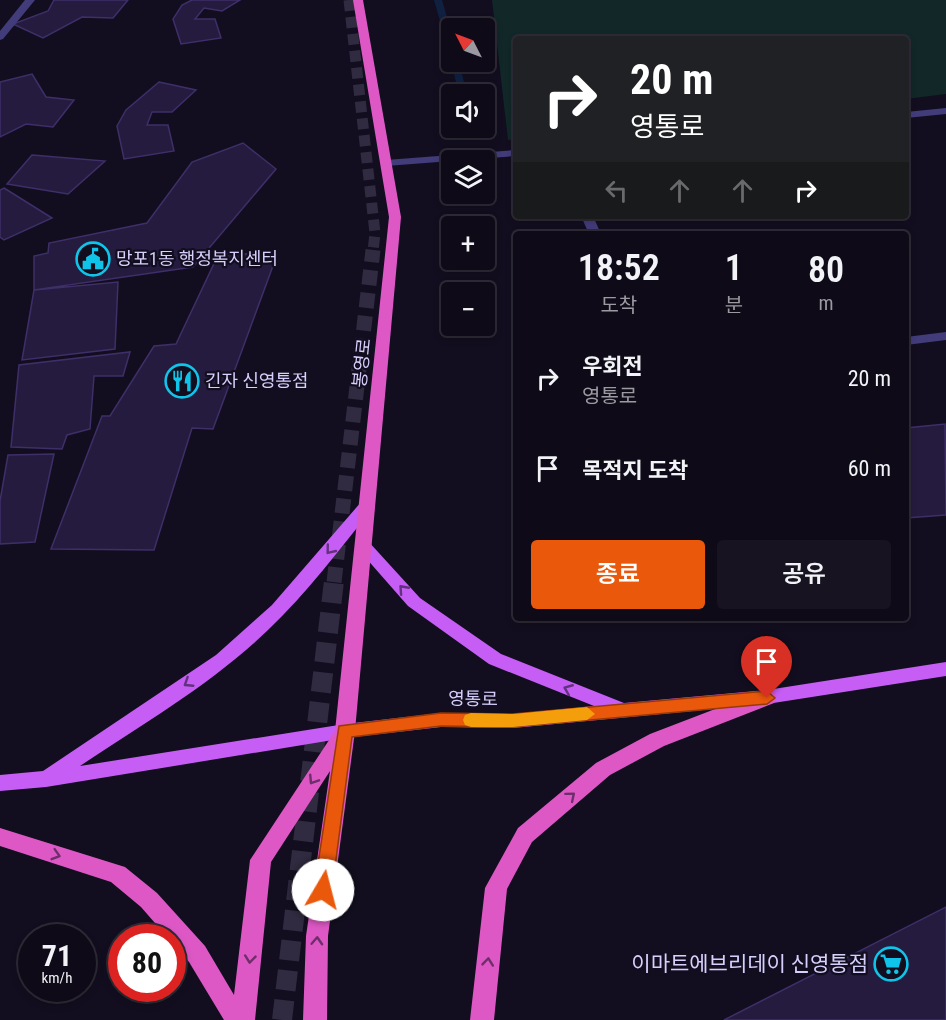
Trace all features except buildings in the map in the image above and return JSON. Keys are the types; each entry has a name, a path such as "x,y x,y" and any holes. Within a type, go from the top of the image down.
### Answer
{"highway":[{"name":"봉영로","path":"315,1020 317,936 345,731 395,217 358,0"},
{"path":"482,1020 496,888 525,835 603,769 657,740 767,698"},
{"path":"243,1020 261,860 345,731"},
{"path":"0,837 118,874 149,900 197,954 237,1020"}],"main road":[{"path":"46,778 213,667 247,640 311,573 367,505"},
{"path":"363,545 414,602 495,659 623,710"},
{"name":"영통로","path":"0,783 46,778 345,731 441,720 513,721 767,698 946,669"}],"street":[{"path":"0,37 30,0"},
{"path":"909,115 946,111"},
{"path":"386,163 513,153"},
{"path":"909,341 946,336"}],"green space":[{"path":"492,0 946,0 946,94 909,99 909,36 513,36 513,139 508,140"}],"waterway":[{"path":"438,0 443,18"},
{"path":"458,72 460,84"}],"tunnel":[{"path":"349,0 375,233 373,251"},
{"path":"334,582 373,250"},
{"path":"282,1020 334,581"}],"slow traffic":[{"path":"471,720 513,721 587,714"}],"place":[{"name":"망포1동 행정복지센터","path":"93,259"},
{"name":"긴자 신영통점","path":"182,381"},
{"name":"이마트에브리데이 신영통점","path":"891,964"}],"route":[{"path":"323,890 345,731 441,720 513,721 767,698"}]}
